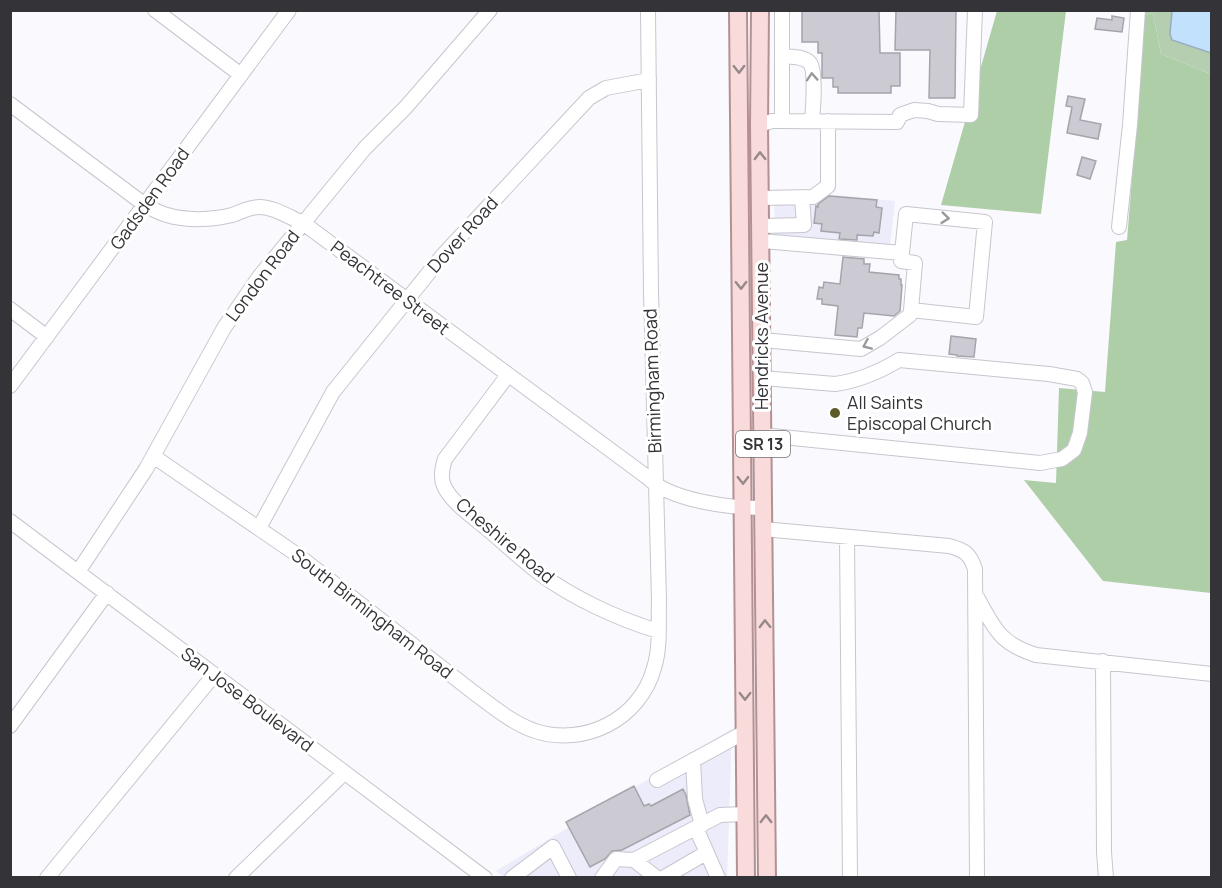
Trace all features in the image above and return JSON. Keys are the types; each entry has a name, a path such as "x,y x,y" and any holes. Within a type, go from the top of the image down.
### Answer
{"main road":[{"name":"Hendricks Avenue","path":"738,10 746,878"},
{"name":"Hendricks Avenue","path":"760,10 766,878"},
{"path":"740,125 759,125"},
{"path":"741,244 761,233"},
{"path":"741,378 762,378"},
{"path":"745,737 766,743"}],"street":[{"path":"155,10 241,75"},
{"name":"Gadsden Road","path":"10,386 289,10"},
{"name":"London Road","path":"78,572 146,469 224,328 265,270 365,148 406,107 490,10"},
{"name":"Birmingham Road","path":"602,728 631,708 647,687 657,654 659,600 651,292 648,10"},
{"path":"782,10 782,121"},
{"path":"759,125 772,121 897,122 900,115 914,110 938,114 971,115 975,10"},
{"path":"1119,227 1130,125 1138,10"},
{"path":"782,56 800,57 809,62 813,70 812,121"},
{"name":"Dover Road","path":"259,528 333,392 443,255 589,98 606,87 649,80"},
{"name":"Peachtree Street","path":"10,104 145,205 169,216 210,218 259,207 272,208 303,223 656,485 686,498 744,508 763,508"},
{"path":"760,198 813,197 828,186 828,122"},
{"path":"761,233 804,225 802,197"},
{"path":"762,340 861,349 910,315 910,310 915,263 901,261 906,214 985,222 976,317 910,310"},
{"path":"761,233 902,253"},
{"path":"10,309 47,337"},
{"path":"762,378 846,383 880,371 899,360 1049,374 1077,379 1082,382 1085,392 1080,433 1074,450 1062,459 1040,463 762,435"},
{"name":"Cheshire Road","path":"508,375 445,459 442,479 449,495 539,573 598,607 627,621 658,631"},
{"name":"South Birmingham Road","path":"153,456 299,556 512,720 535,731 563,735 576,735 602,728"},
{"name":"San Jose Boulevard","path":"12,524 482,877"},
{"path":"764,529 950,546 960,549 972,560 975,569 976,595 978,878"},
{"path":"848,537 850,878"},
{"path":"10,726 106,593"},
{"path":"976,595 995,630 1011,645 1023,651 1036,655 1212,674"},
{"path":"976,647 1000,635"},
{"path":"1102,661 1106,878"},
{"path":"47,878 214,675"},
{"path":"657,780 693,760 745,737"},
{"path":"693,760 694,799 699,827 706,853 718,878"},
{"path":"236,878 344,773"},
{"path":"602,878 616,859 634,860 720,815 745,814"},
{"path":"512,878 553,847 570,878"},
{"path":"663,878 706,853"},
{"path":"634,860 657,878"}],"shaded area":[{"path":"774,189 895,201 890,247 775,236"},
{"path":"732,729 727,877 505,878 496,871"}],"green space":[{"path":"997,11 1066,11 1041,214 941,205"},
{"path":"1145,11 1172,11 1170,34 1172,40 1211,53 1211,74 1161,54 1153,13 1145,15"},
{"path":"1153,13 1161,54 1211,74 1211,593 1103,581 1024,480 1056,483 1059,388 1105,392 1116,242 1127,240 1145,15"}],"water":[{"path":"1172,11 1211,11 1211,53 1172,40 1170,34"}],"building":[{"path":"802,10 879,10 880,53 900,53 900,86 891,86 891,93 838,93 838,87 833,87 833,78 822,78 822,53 818,53 818,42 802,42"},
{"path":"896,10 956,10 955,98 929,98 930,50 895,50"},
{"path":"1112,16 1124,18 1122,32 1095,29 1097,18 1112,20"},
{"path":"1068,96 1085,99 1080,120 1101,124 1098,139 1067,133 1072,107 1066,106"},
{"path":"1082,157 1096,161 1090,179 1077,175"},
{"path":"829,196 877,200 876,207 882,208 879,233 874,232 873,236 857,235 857,240 839,239 840,233 821,231 822,224 814,223 816,206 818,207 818,204"},
{"path":"843,257 864,259 864,264 870,264 869,272 899,275 901,279 900,311 894,316 864,313 862,328 858,328 857,337 835,335 838,306 822,304 822,299 817,299 819,287 823,288 824,282 840,284"},
{"path":"951,336 976,339 974,357 949,354"},
{"path":"634,786 644,806 649,804 651,806 683,789 690,815 622,850 612,851 605,859 590,867 566,822"}],"place":[{"name":"All Saints Episcopal Church","path":"835,413"}]}
